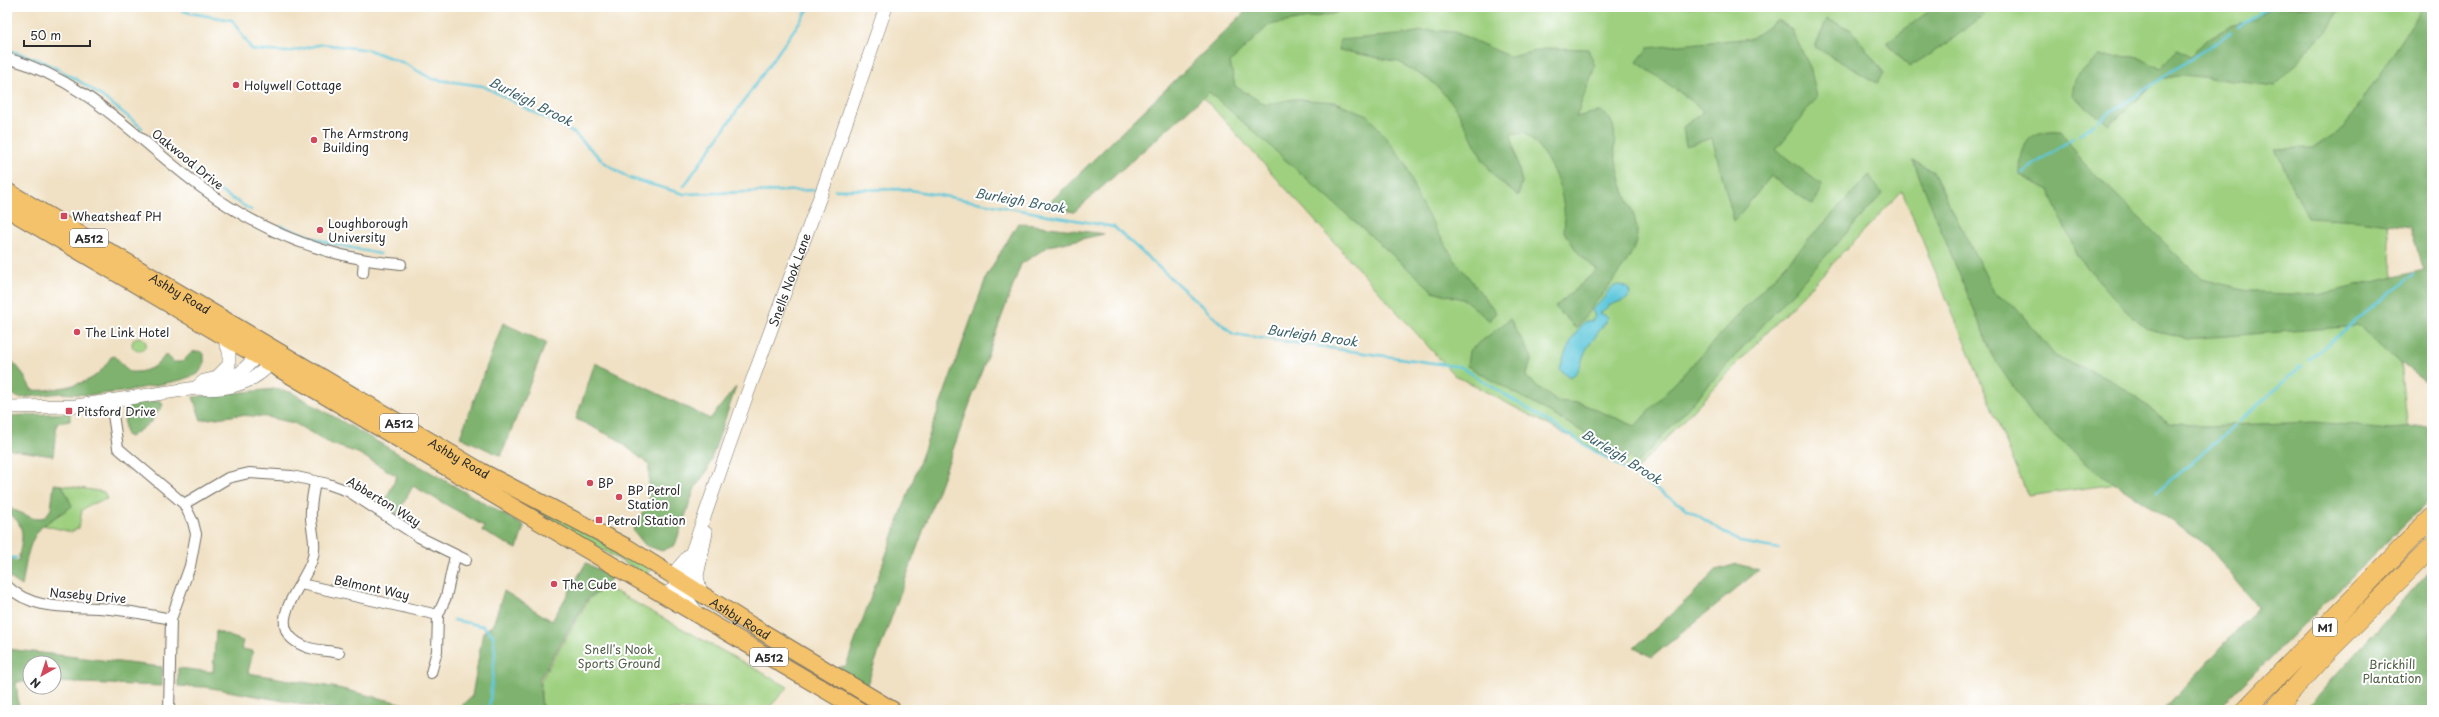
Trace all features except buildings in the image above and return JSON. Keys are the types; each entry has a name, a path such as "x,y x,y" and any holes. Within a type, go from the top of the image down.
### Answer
{"highway":[{"name":"M1","path":"2245,710 2432,517"},
{"name":"M1","path":"2274,710 2322,657 2432,547"}],"main road":[{"name":"Ashby Road","path":"7,191 481,471 579,520 677,581 893,710"},
{"name":"Ashby Road","path":"7,210 859,710"}],"street":[{"name":"Snells Nook Lane","path":"663,595 677,581 692,552 745,400 824,186 886,7"},
{"name":"Oakwood Drive","path":"7,58 46,72 91,97 201,188 262,226 320,249 364,260 401,264"},
{"path":"363,273 364,260"},
{"path":"216,378 229,365 229,352 224,338"},
{"path":"7,408 76,406 196,388 208,389 241,384 254,379 270,345"},
{"path":"196,388 204,381 240,373 262,361"},
{"path":"111,401 118,448 184,504 193,522 196,544 171,619 169,710"},
{"name":"Abberton Way","path":"184,504 228,478 249,473 292,476 348,491 419,537 455,556 466,560"},
{"path":"315,482 311,512 314,549 312,560 301,584 290,600 285,612 288,632 304,646 333,649"},
{"path":"701,594 697,576 706,532 706,515"},
{"path":"430,666 437,651 438,615 446,597 455,556"},
{"path":"677,581 700,617"},
{"name":"Belmont Way","path":"301,584 438,615"},
{"name":"Naseby Drive","path":"7,586 24,598 44,605 108,608 171,619"}],"green space":[{"path":"1250,7 1336,7 1337,13 1269,25 1230,62 1235,86 1266,105 1293,99 1335,102 1368,115 1405,162 1419,201 1454,259 1496,312 1490,321 1465,300 1433,291 1209,92 1074,212 1045,207"},
{"path":"1256,7 2432,7 2381,151 2409,444 2028,496 1902,191 1635,471 1454,375 1196,89"},
{"path":"1935,7 1994,7 1946,44 1909,67 1887,42"},
{"path":"2270,7 2340,7 2329,28 2275,86 2184,75 2159,79 2109,125 2072,95 2075,79 2099,56 2138,57 2160,69 2177,50 2190,57 2207,39 2231,26 2255,19"},
{"path":"2421,7 2432,7 2432,386 2386,352 2359,326 2186,339 2148,329 2127,312 2077,256 2049,190 2020,175 2022,155 2024,147 2028,141 2041,133 2061,131 2081,160 2201,279 2260,293 2318,295 2424,270 2410,227 2359,220 2307,217 2275,149 2313,148 2344,128 2420,13"},
{"path":"1827,19 1852,30 1884,73 1877,83 1815,47"},
{"path":"1778,20 1791,29 1810,67 1817,97 1776,150 1822,185 1813,205 1771,176 1734,221 1712,138 1686,146 1683,127 1703,112 1696,104 1637,62 1648,48 1752,38"},
{"path":"1429,30 1455,32 1511,57 1548,48 1588,49 1595,66 1576,117 1601,111 1612,122 1618,167 1625,193 1636,222 1637,234 1635,245 1629,257 1577,329 1555,307 1597,270 1579,254 1564,232 1565,218 1561,191 1550,165 1535,142 1525,132 1511,134 1522,183 1518,196 1497,179 1483,160 1457,109 1434,83 1399,62 1339,50 1340,40 1399,35"},
{"path":"1913,161 1932,170 1995,294 2015,306 2055,356 2111,379 2169,423 2202,426 2315,422 2390,429 2432,426 2432,497 2217,710 2164,710 2258,607 2207,545 2099,473 2036,420 1994,359"},
{"path":"1869,175 1882,194 1638,463 1467,366 1469,351 1510,319 1532,358 1526,377 1556,401 1580,403 1635,426"},
{"path":"1018,223 1104,234 1049,246 1021,264 866,687 839,673 838,667 846,666 987,275"},
{"path":"503,323 546,343 501,456 460,437"},
{"path":"139,337 144,339 146,344 144,349 139,351 134,349 132,344 134,339"},
{"path":"199,351 204,354 204,365 198,374 181,380 122,392 88,395 60,393 19,398 10,390 7,380 7,355 21,371 32,390 46,390 87,381 98,374 111,357 115,356 129,372 141,372 150,369 166,354 174,362 182,362 192,352"},
{"path":"595,363 710,419 736,387 707,471 695,488 675,545 662,551 645,545 633,530 649,500 649,465 617,439 576,419"},
{"path":"279,365 650,567 649,574 644,574"},
{"path":"275,389 291,392 524,526 517,549 482,531 484,526 413,486 397,515 383,505 397,476 358,453 331,444 294,423 267,417 239,415 201,420 193,397"},
{"path":"160,400 163,405 150,423 130,437 126,435 125,418 131,404"},
{"path":"70,413 70,421 57,423 53,456 7,449 7,416"},
{"path":"54,484 62,485 72,506 50,520 38,531 28,553 22,586 7,576 7,559 18,561 22,534 18,522 7,512 7,507 35,519 45,517 51,509"},
{"path":"62,485 104,492 107,499 91,504 82,510 79,528 71,532 43,525 72,506"},
{"path":"586,563 612,577 604,588 588,598 539,680 542,710 456,710 472,696 483,632 493,625 504,591 552,621"},
{"path":"1737,564 1759,570 1652,657 1634,648 1691,596 1716,570"},
{"name":"Brickhill Plantation","path":"2432,568 2432,710 2305,710"},
{"name":"Snell's Nook Sports Ground","path":"604,588 616,592 788,687 767,710 543,710 541,680 589,599"},
{"path":"216,631 243,641 241,649 253,651 248,673 338,688 429,710 334,710 206,687 178,686 178,668 213,672"},
{"path":"7,649 59,655 22,655 22,682 16,682 19,708 7,710"},
{"path":"62,655 162,667 162,686 62,682"}],"water":[{"path":"1620,285 1628,288 1630,294 1627,299 1610,305 1600,313 1608,317 1587,348 1577,372 1570,377 1563,373 1560,369 1562,362 1567,349 1577,332 1585,321 1592,321 1595,316 1592,310 1610,289"}],"waterway":[{"name":"Burleigh Brook","path":"173,7 190,13 232,20 252,50 288,52 323,44 369,50 404,63 432,79 483,86 574,133 605,163 629,178 684,194 815,190"},
{"path":"684,186 810,7"},
{"path":"2238,27 2268,7"},
{"path":"2098,121 2231,32"},
{"path":"7,50 26,55 62,71 111,103 142,128"},
{"path":"2079,134 2094,124"},
{"path":"2022,173 2073,138"},
{"path":"162,145 218,190 251,210"},
{"name":"Burleigh Brook","path":"835,190 905,189 1114,227 1233,334 1461,367 1740,542 1779,549"},
{"path":"281,226 329,243 380,254"},
{"path":"2410,277 2414,274"},
{"path":"2308,360 2407,279"},
{"path":"2239,422 2301,366"},
{"path":"2157,491 2235,426"},
{"path":"7,557 16,558"},
{"path":"454,620 483,626 493,635 495,654 489,710"}],"place":[{"name":"Holywell Cottage","path":"236,85"},
{"name":"The Armstrong Building","path":"314,140"},
{"name":"Wheatsheaf PH","path":"64,216"},
{"name":"Loughborough University","path":"320,230"},
{"name":"The Link Hotel","path":"77,332"},
{"name":"Pitsford Drive","path":"69,411"},
{"name":"BP","path":"590,483"},
{"name":"BP Petrol Station","path":"619,497"},
{"name":"Petrol Station","path":"599,520"},
{"name":"The Cube","path":"554,584"}]}
